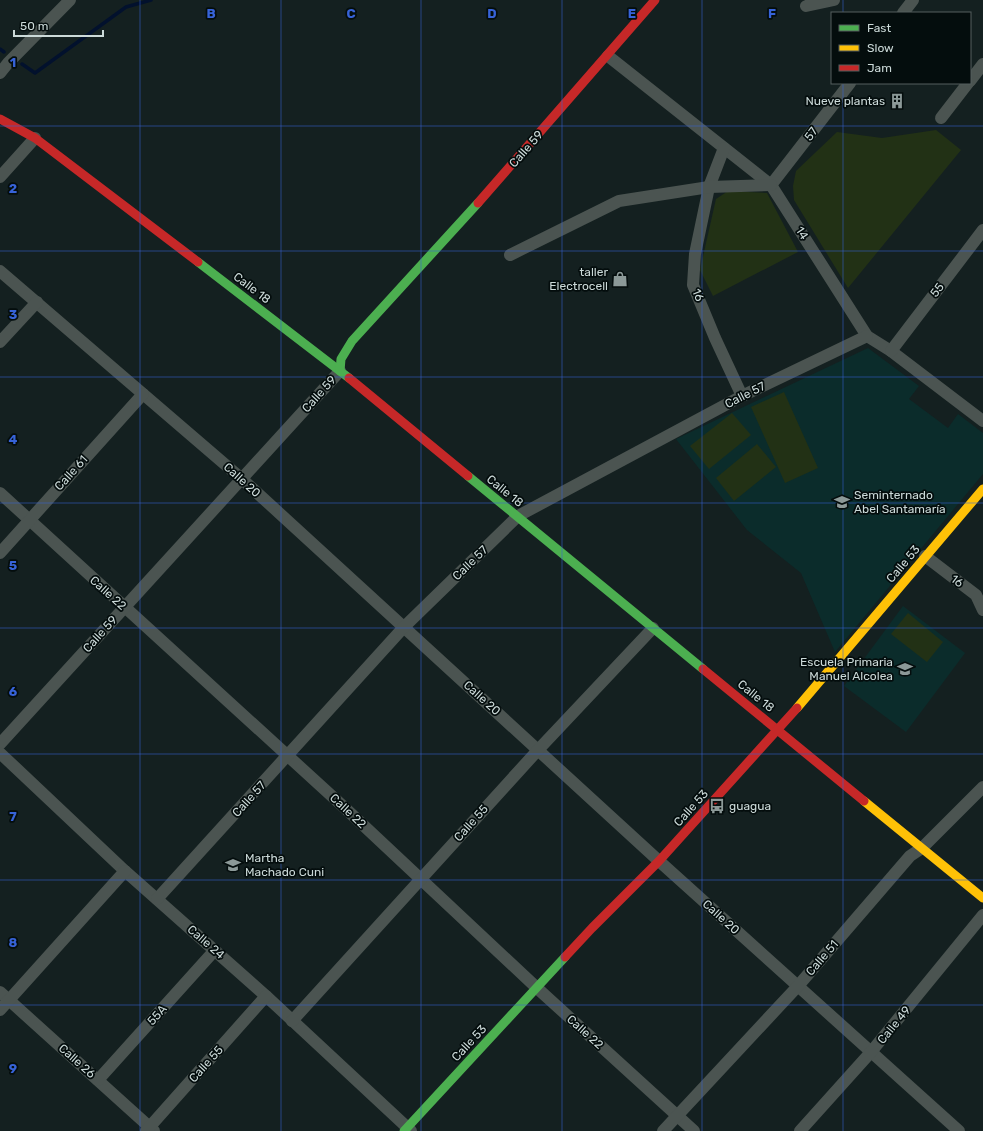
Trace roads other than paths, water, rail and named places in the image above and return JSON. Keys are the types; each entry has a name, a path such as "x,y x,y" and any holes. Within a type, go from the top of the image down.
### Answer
{"street":[{"path":"0,73 70,0"},
{"name":"Calle 59","path":"0,744 340,371 341,359 352,342 453,232 608,56 655,0"},
{"path":"806,6 834,0"},
{"path":"904,12 913,0"},
{"name":"14","path":"608,56 772,186 867,336 891,351 983,421"},
{"path":"971,79 983,64"},
{"name":"57","path":"772,186 849,84"},
{"path":"941,118 967,84"},
{"name":"Calle 18","path":"0,118 35,138 340,371 983,898"},
{"path":"0,177 35,138"},
{"name":"16","path":"724,148 709,187 694,254 693,284 715,338 742,396"},
{"path":"510,255 619,201 709,187 772,186"},
{"name":"55","path":"891,351 983,230"},
{"name":"Calle 20","path":"0,270 242,479 538,750 959,1131"},
{"path":"0,342 36,302"},
{"name":"Calle 57","path":"157,899 404,627 518,516 742,396 867,336"},
{"name":"Calle 61","path":"0,553 143,394"},
{"name":"Calle 53","path":"407,1130 592,928 659,860 778,730 983,489"},
{"name":"Calle 22","path":"0,493 421,878 537,988 694,1131"},
{"name":"16","path":"925,556 976,595 983,610"},
{"name":"Calle 55","path":"292,1021 538,750 654,628"},
{"name":"Calle 24","path":"0,753 125,871 216,950 266,996 407,1130"},
{"name":"Calle 51","path":"663,1131 798,986 910,856 922,848 983,787"},
{"path":"0,1010 125,871"},
{"name":"Calle 49","path":"800,1131 871,1052 983,915"},
{"name":"55A","path":"98,1080 216,950"},
{"name":"Calle 26","path":"0,992 98,1080 150,1130"},
{"name":"Calle 55","path":"150,1130 266,996"}],"waterway":[{"path":"22,64 35,73 126,7 151,0"},
{"path":"0,49 4,52"}],"place":[{"name":"Nueve plantas","path":"897,101"},
{"name":"taller Electrocell","path":"620,279"},
{"name":"Seminternado Abel Santamaría","path":"842,502"},
{"name":"Escuela Primaria Manuel Alcolea","path":"905,669"},
{"name":"guagua","path":"717,806"},
{"name":"Martha Machado Cuni","path":"233,865"}]}
